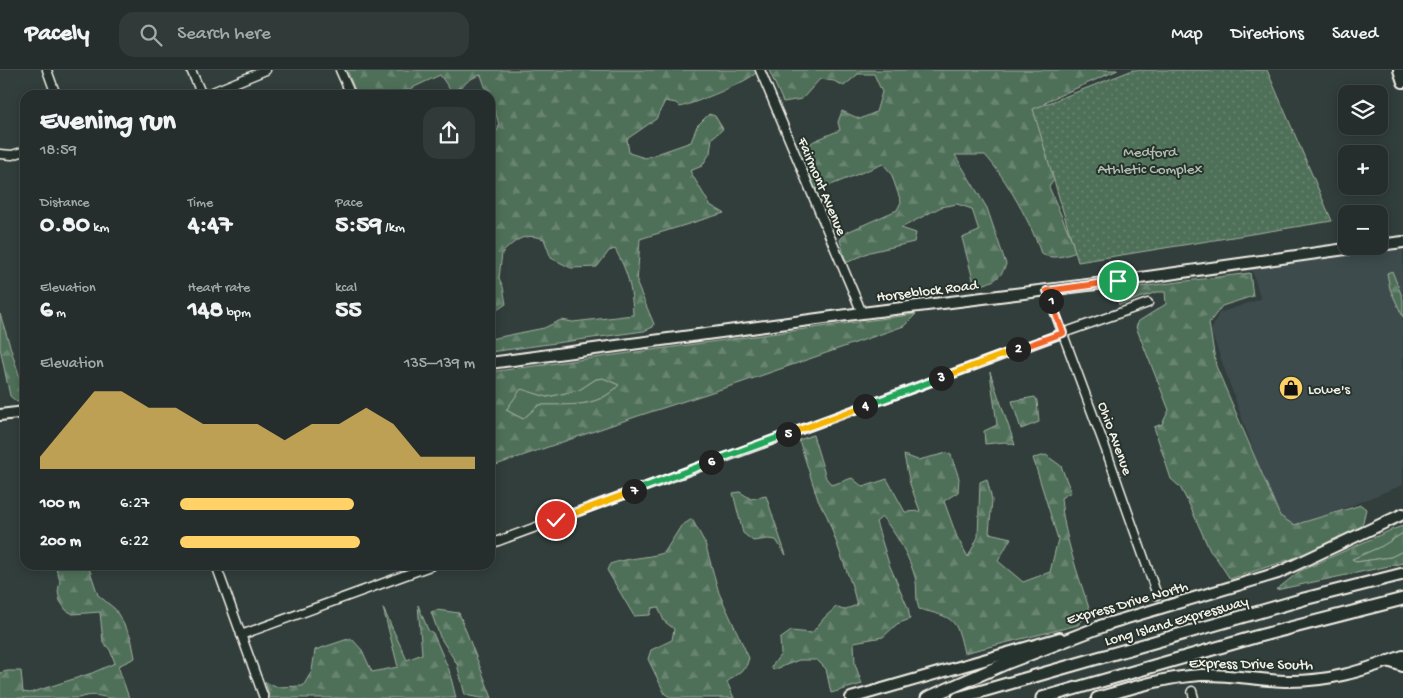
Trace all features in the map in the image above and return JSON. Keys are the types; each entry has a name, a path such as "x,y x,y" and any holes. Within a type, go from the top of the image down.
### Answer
{"highway":[{"name":"Long Island Expressway","path":"958,698 1304,599 1403,574"},
{"path":"1042,698 1255,637 1403,598"},
{"path":"927,698 1008,662 1108,624"}],"main road":[{"path":"1399,70 1403,82"},
{"path":"1388,244 1403,242"},
{"name":"Horseblock Road","path":"495,362 862,313 1047,291 1338,250"},
{"path":"0,415 20,413"},
{"name":"Express Drive North","path":"851,698 1278,574 1403,514"},
{"name":"Express Drive South","path":"1097,698 1156,681 1181,677 1211,675 1275,680 1312,680 1341,677 1403,656"},
{"path":"1388,661 1403,666"}],"street":[{"path":"47,70 54,90"},
{"path":"191,70 201,90"},
{"path":"216,90 266,70"},
{"path":"340,70 350,90"},
{"name":"Fairmont Avenue","path":"760,70 862,313"},
{"path":"0,154 12,155 20,153"},
{"name":"Ohio Avenue","path":"1047,291 1106,450 1157,596"},
{"path":"495,542 1148,303"},
{"path":"218,570 264,698"},
{"path":"241,635 419,570"}],"shaded area":[{"path":"1403,247 1403,485 1294,528 1277,517 1211,331 1219,313 1261,299 1251,267 1342,255 1388,255 1388,249"}],"green space":[{"path":"347,70 756,70 757,72 733,86 687,105 680,107 676,103 665,101 656,119 627,139 629,153 645,158 691,142 697,126 709,114 715,116 723,129 712,138 710,153 702,166 690,171 710,205 724,213 640,239 637,284 654,324 653,327 644,331 495,351 495,338 544,328 561,320 573,322 633,315 632,297 628,280 615,249 609,251 597,267 571,268 551,258 544,239 531,236 521,238 502,253 499,278 503,287 506,304 495,309 495,132 498,130 499,126 495,112 495,90 486,90 481,75 472,78 459,88 450,90 440,75 408,90 355,90"},
{"path":"769,70 1118,70 1047,101 1037,111 1056,177 1049,187 1077,252 1055,257 1041,254 1018,202 993,164 985,155 955,155 987,208 1006,264 998,277 991,282 975,287 962,238 979,231 972,209 957,204 941,207 901,228 916,233 914,242 870,252 846,263 840,240 845,233 897,210 901,202 891,173 883,164 815,190 802,150 814,141 840,130 838,122 842,111 860,119 876,112 882,92 874,74 858,74 844,86 834,81 820,79 802,99 783,102"},
{"name":"Medford Athletic Complex","path":"1133,70 1267,70 1332,221 1078,262 1033,109"},
{"path":"1392,271 1403,299 1403,317 1390,289 1387,273"},
{"path":"1250,273 1253,296 1222,306 1209,323 1216,366 1280,516 1294,525 1361,505 1366,509 1362,526 1304,555 1230,579 1210,551 1180,487 1171,479 1154,427 1162,424 1169,410 1136,327 1139,321 1166,304 1165,292 1157,292 1119,305 1115,290"},
{"path":"0,314 20,378 20,401 17,402 10,396 0,348"},
{"path":"916,314 904,326 495,465 495,371","holes":["603,378 619,385 610,393 592,402 582,404 539,405 523,419 506,410 521,389 547,397 579,390 596,379"]},
{"path":"990,372 1015,445 1005,442 985,444 984,431 997,425"},
{"path":"603,378 619,385 610,393 592,402 572,405 539,405 523,419 506,410 521,388 547,397 579,390 596,379"},
{"path":"1035,397 1039,422 1021,429 1012,401"},
{"path":"813,435 826,478 832,485 852,478 863,487 887,479 905,512 920,511 910,484 904,455 918,460 947,453 951,455 959,478 958,492 944,501 957,537 968,557 978,537 980,482 987,479 992,500 989,533 1011,538 998,561 1023,582 1050,572 1058,539 1033,458 1046,455 1061,466 1071,492 1061,498 1065,527 1090,611 1078,625 964,653 959,632 952,621 947,617 919,609 916,581 906,553 882,517 876,522 889,564 908,608 910,619 897,624 883,637 854,642 855,664 862,684 831,693 826,669 817,660 799,660 773,670 771,667 781,654 780,639 791,631 812,633 836,607 843,610 857,605 827,516 818,500 799,440"},
{"path":"740,492 751,499 766,496 786,555 776,540 753,541 743,533 733,493"},
{"path":"692,519 705,543 719,593 749,658 746,667 727,682 734,698 672,698 665,694 648,659 651,650 672,640 674,629 664,621 658,607 652,608 650,615 634,616 607,570 610,564 616,562 664,553 681,526"},
{"path":"1403,526 1403,533 1382,546 1352,559 1356,562 1391,557 1403,551 1403,563 1276,590 1300,571"},
{"path":"1403,533 1403,551 1391,557 1356,562 1352,559 1382,546"},
{"path":"57,570 90,570 98,595 115,609 131,637 135,658 118,666 129,698 108,698 94,695 79,698 0,698 0,673 21,671 23,692 30,693 92,673 115,663 110,650 103,642 100,612 73,614 66,610 60,601 58,592 60,581"},
{"path":"418,605 428,630 433,633 449,670 456,698 270,698 265,682 276,687 303,686 312,671 315,650 351,638 362,650 372,672 398,667 383,608 407,660 422,654"},
{"path":"437,610 459,613 492,698 465,695 457,664 440,637 431,612"}],"place":[{"name":"Lowe's","path":"1291,388"}],"route":[{"path":"556,520 1063,333 1047,291 1118,281"}]}
